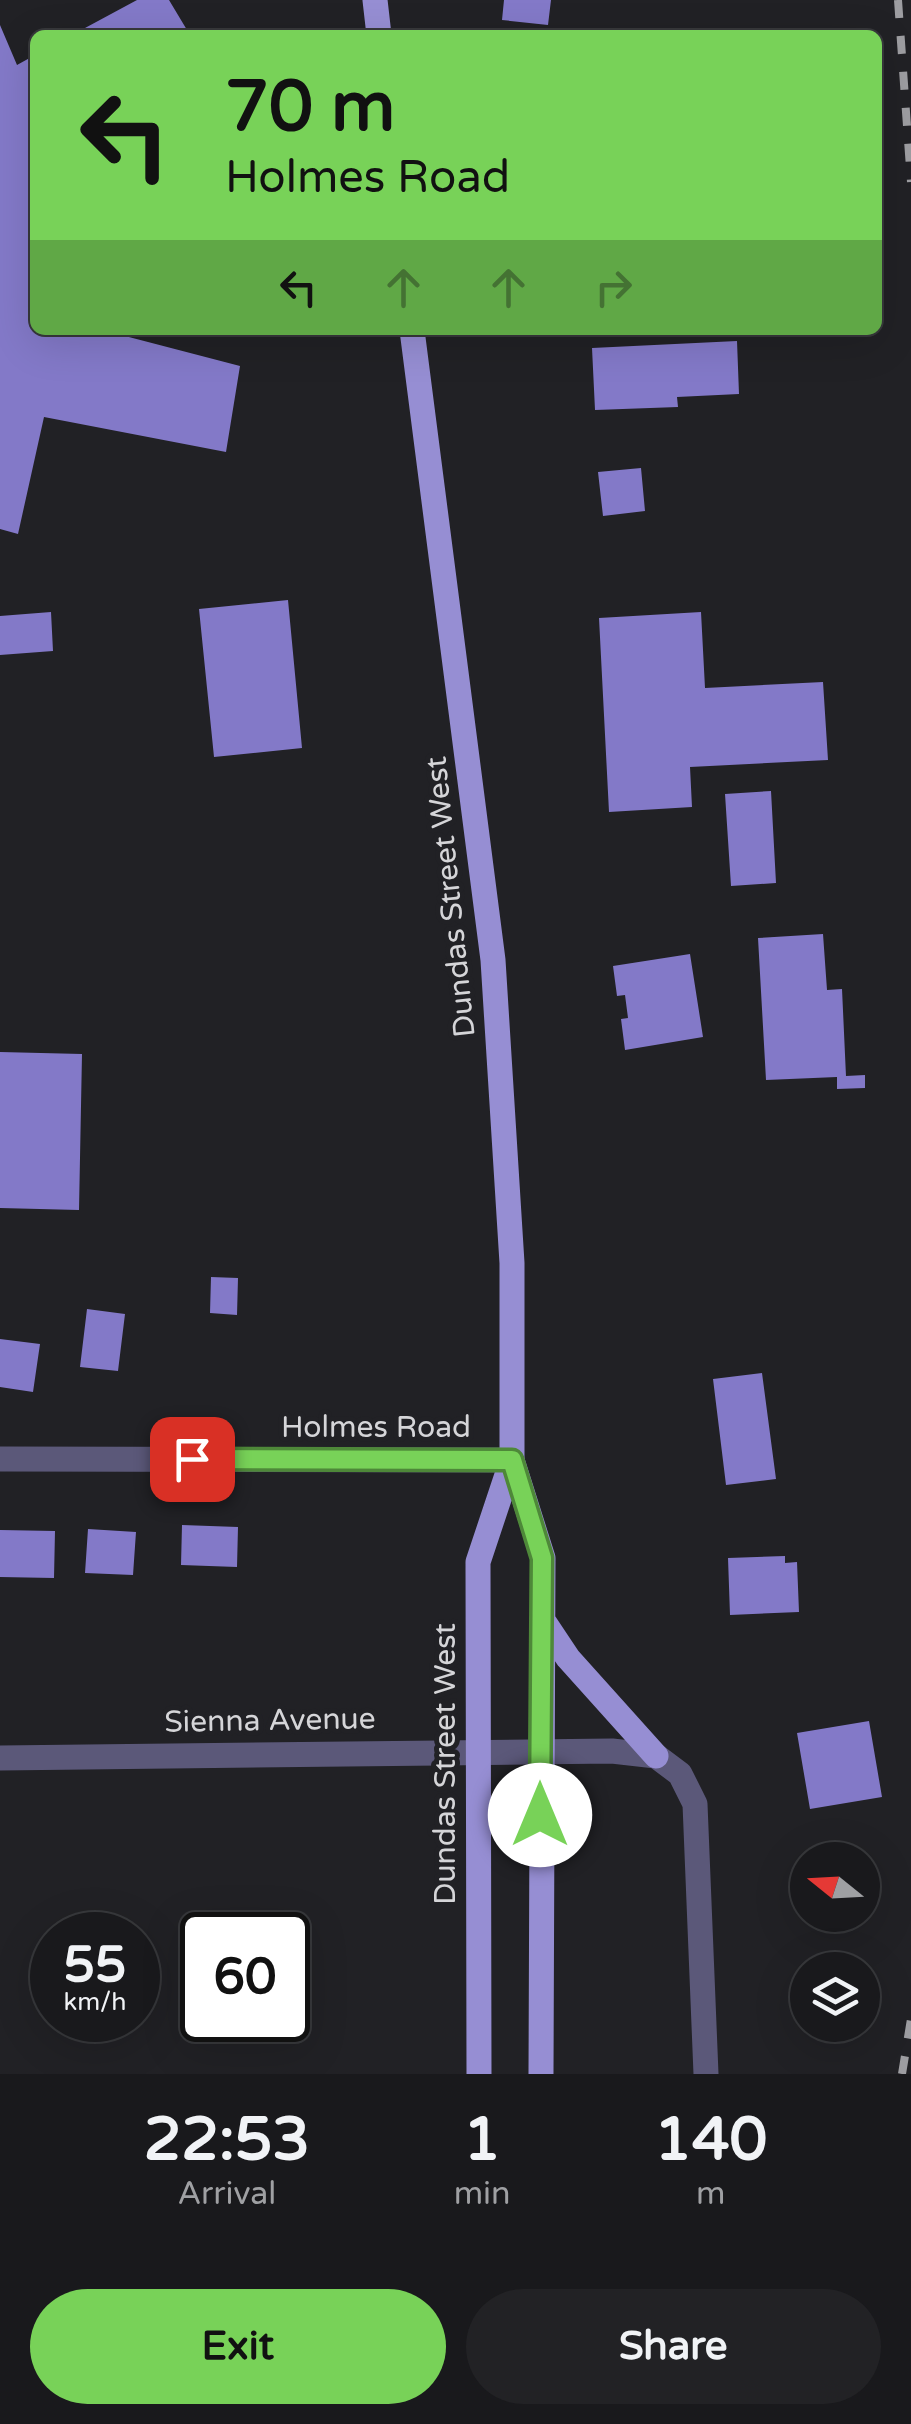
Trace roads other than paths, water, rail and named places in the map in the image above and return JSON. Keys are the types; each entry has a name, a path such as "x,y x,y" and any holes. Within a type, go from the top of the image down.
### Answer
{"main road":[{"path":"375,0 378,30"},
{"name":"Dundas Street West","path":"413,335 494,960 512,1263 512,1460 542,1558 541,2074"},
{"name":"Dundas Street West","path":"479,2074 478,1562 512,1460"},
{"path":"542,1619 568,1658 656,1756"}],"street":[{"name":"Holmes Road","path":"0,1459 512,1460"},
{"name":"Sienna Avenue","path":"0,1758 477,1750 612,1751 656,1756"},
{"path":"656,1756 680,1774 695,1804 706,2074"}],"railway":[{"path":"898,0 911,182"},
{"path":"902,2074 911,2019"}]}
